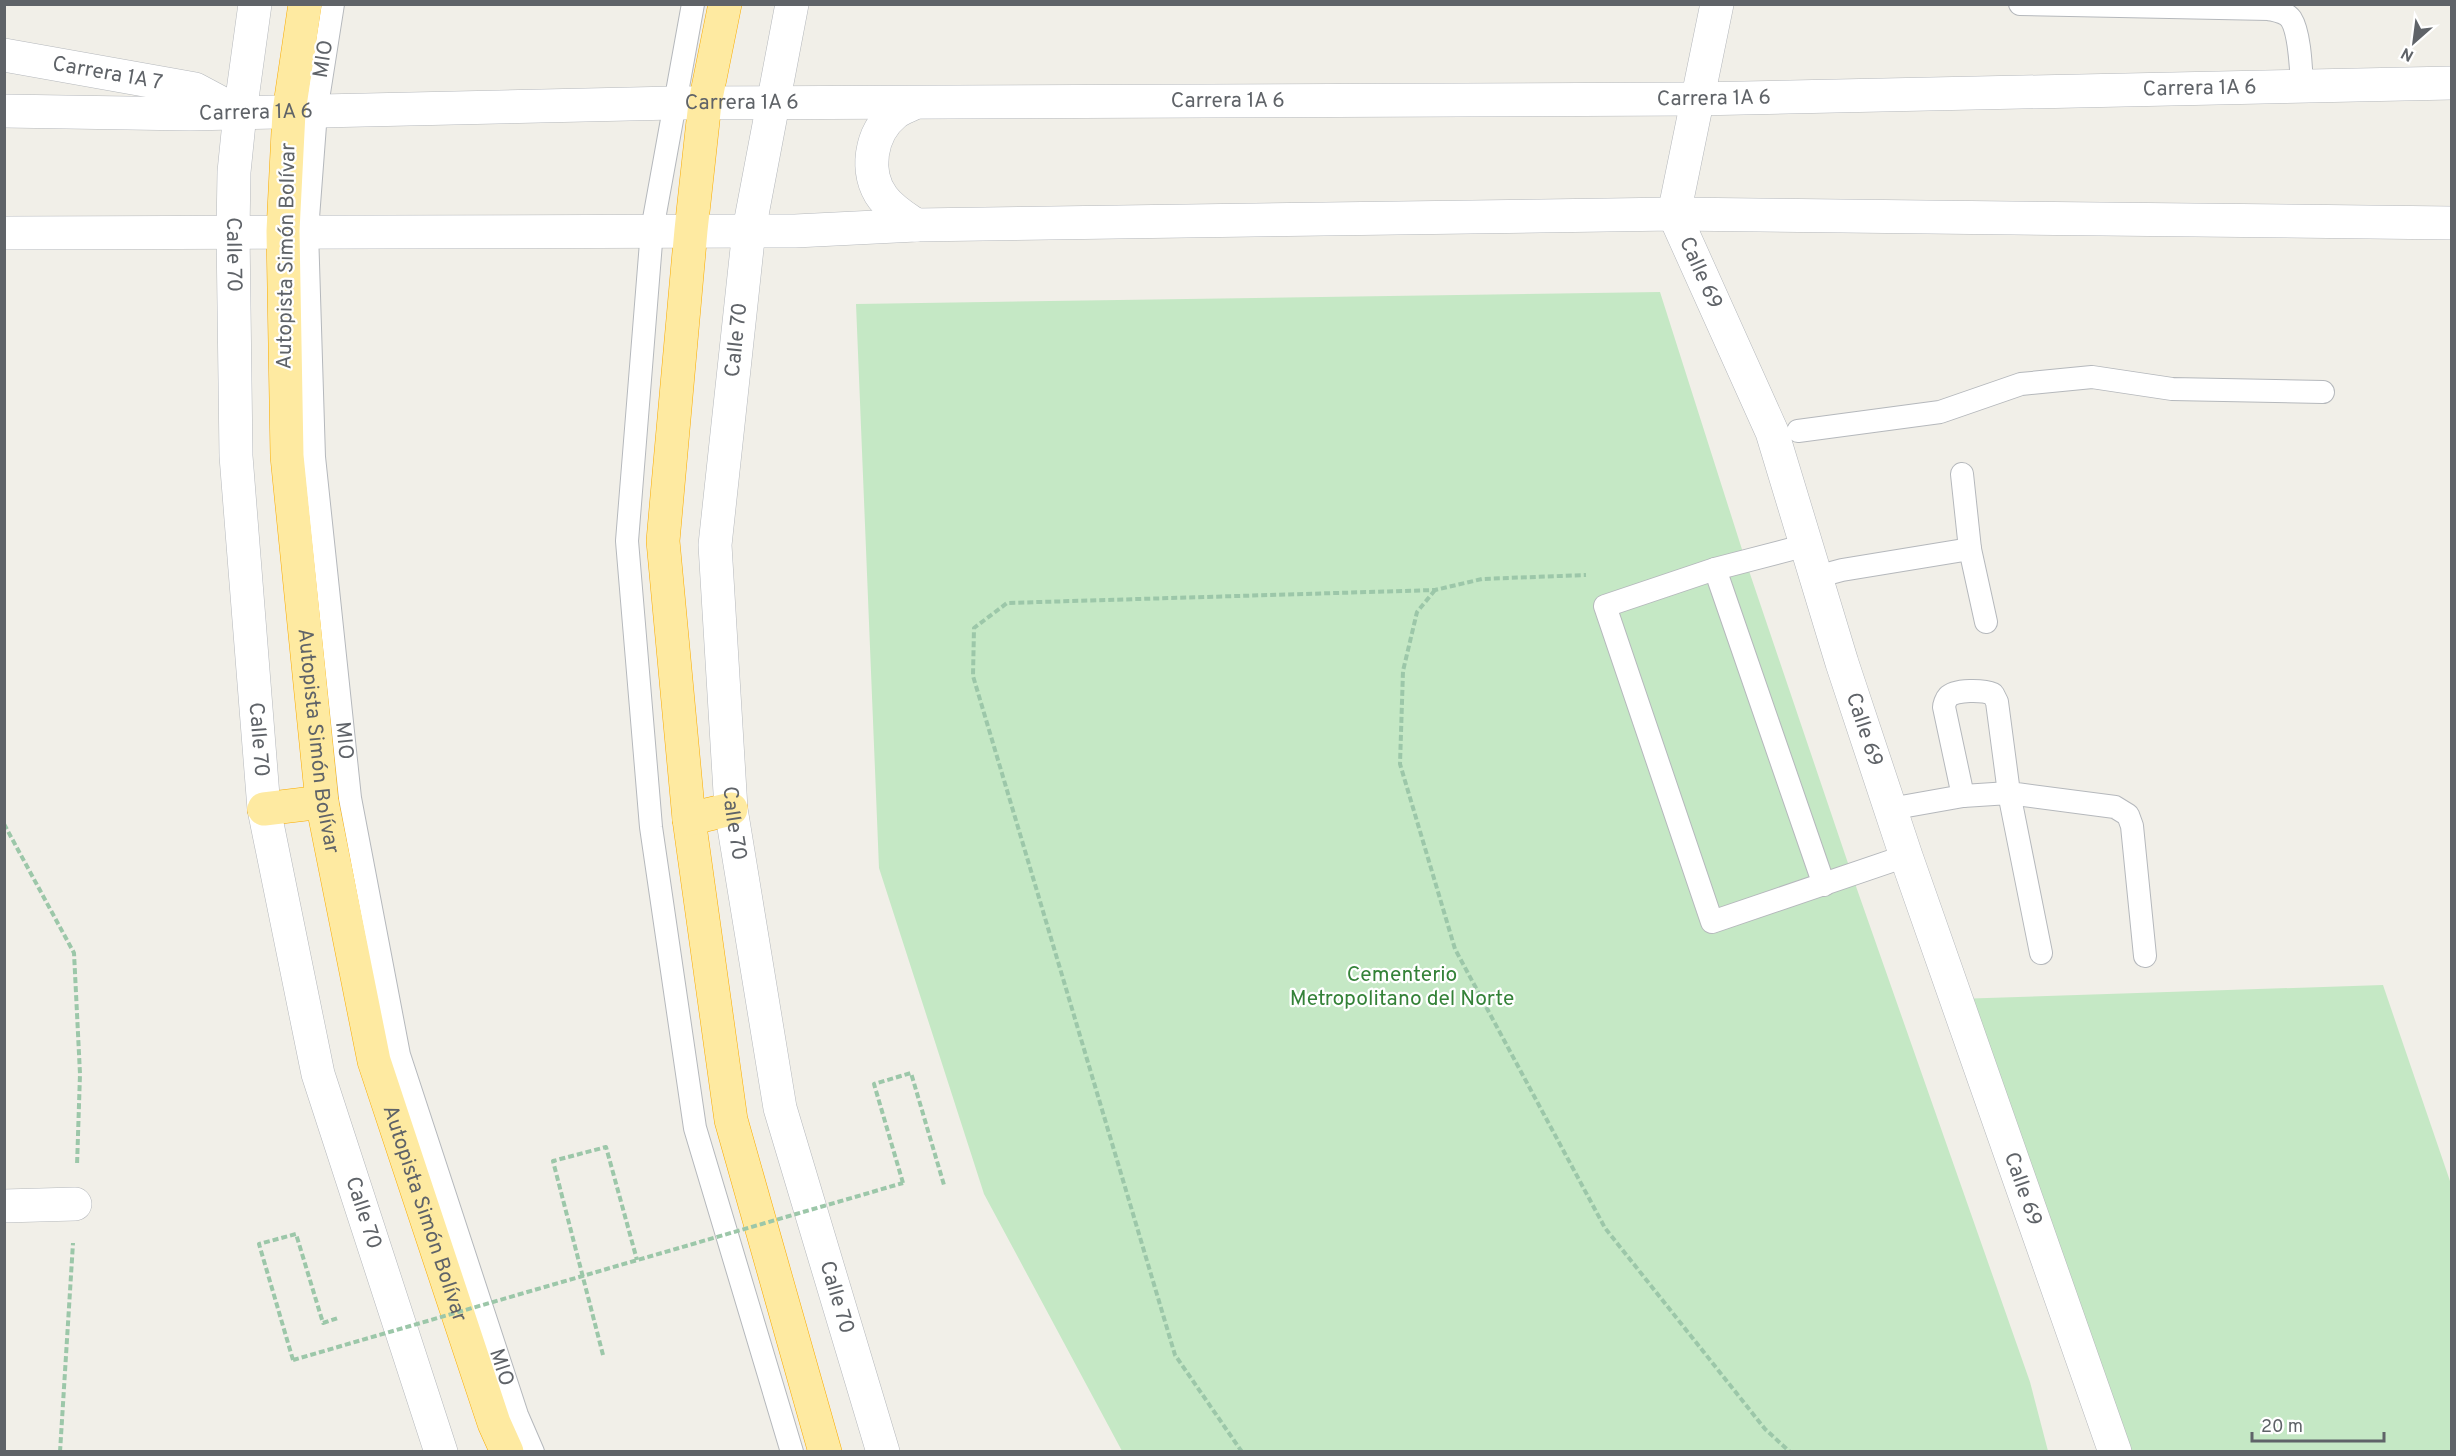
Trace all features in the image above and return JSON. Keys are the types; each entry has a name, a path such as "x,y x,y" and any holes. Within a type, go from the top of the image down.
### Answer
{"highway":[{"name":"Autopista Simón Bolívar","path":"305,4 287,456 322,802 374,1061 494,1423 507,1452"},
{"path":"724,4 690,103 691,231 663,541 689,819 731,1120 825,1452"},
{"path":"264,809 322,802"},
{"path":"689,819 731,809"}],"street":[{"name":"Calle 70","path":"255,4 234,172 233,231 236,456 264,809 318,1074 441,1452"},
{"name":"Calle 70","path":"792,4 749,230 715,545 731,809 780,1108 883,1452"},
{"name":"Calle 69","path":"1717,4 1674,214 1785,431 1807,545 1842,663 1906,856 2115,1452"},
{"name":"Carrera 1A 7","path":"4,55 195,89 240,113"},
{"name":"Carrera 1A 6","path":"4,111 240,113 690,103 912,104 1696,99 2451,83"},
{"path":"912,104 895,113 883,127 874,143 872,162 874,180 882,197 894,211 916,225"},
{"path":"4,233 795,231 916,225 1674,214 2451,223"},
{"path":"4,1206 75,1204"}],"lane":[{"name":"MIO","path":"302,112 333,4"},
{"path":"693,4 690,103 652,230 627,541 651,827 695,1128 792,1452"},
{"path":"2020,4 2269,9 2282,12 2291,20 2299,48 2302,86"},
{"name":"MIO","path":"295,231 314,457 350,798 399,1055 517,1415 533,1452"},
{"path":"1785,431 1940,412 2020,384 2092,377 2172,389 2323,392"},
{"path":"1962,474 1970,549 1986,622"},
{"path":"1807,545 1714,569 1605,606 1712,922 1906,856"},
{"path":"1816,577 1842,570 1970,549"},
{"path":"1714,569 1824,885"},
{"path":"1964,795 1944,707 1947,698 1952,694 1983,690 1993,694 1997,702 2009,792 2041,953"},
{"path":"1890,809 1964,795 2009,792 2115,807 2128,814 2132,826 2145,956"}],"path":[{"path":"1242,1452 1175,1355 973,676 974,628 1007,603 1435,590 1417,612 1403,671 1400,764 1455,949 1605,1228 1765,1429 1790,1452"},
{"path":"4,824 74,953 80,1074 75,1204 60,1452"},
{"path":"338,1318 323,1323 296,1234 259,1244 293,1360 903,1183 874,1084 911,1073 944,1185"},
{"path":"603,1355 553,1161 606,1147 637,1260"}],"green space":[{"name":"Cementerio Metropolitano del Norte","path":"1660,292 1746,562 1852,875 2030,1382 2048,1451 1122,1451 984,1194 879,868 856,304"},
{"path":"2383,985 2451,1184 2451,1451 2115,1451 1956,999"}]}
